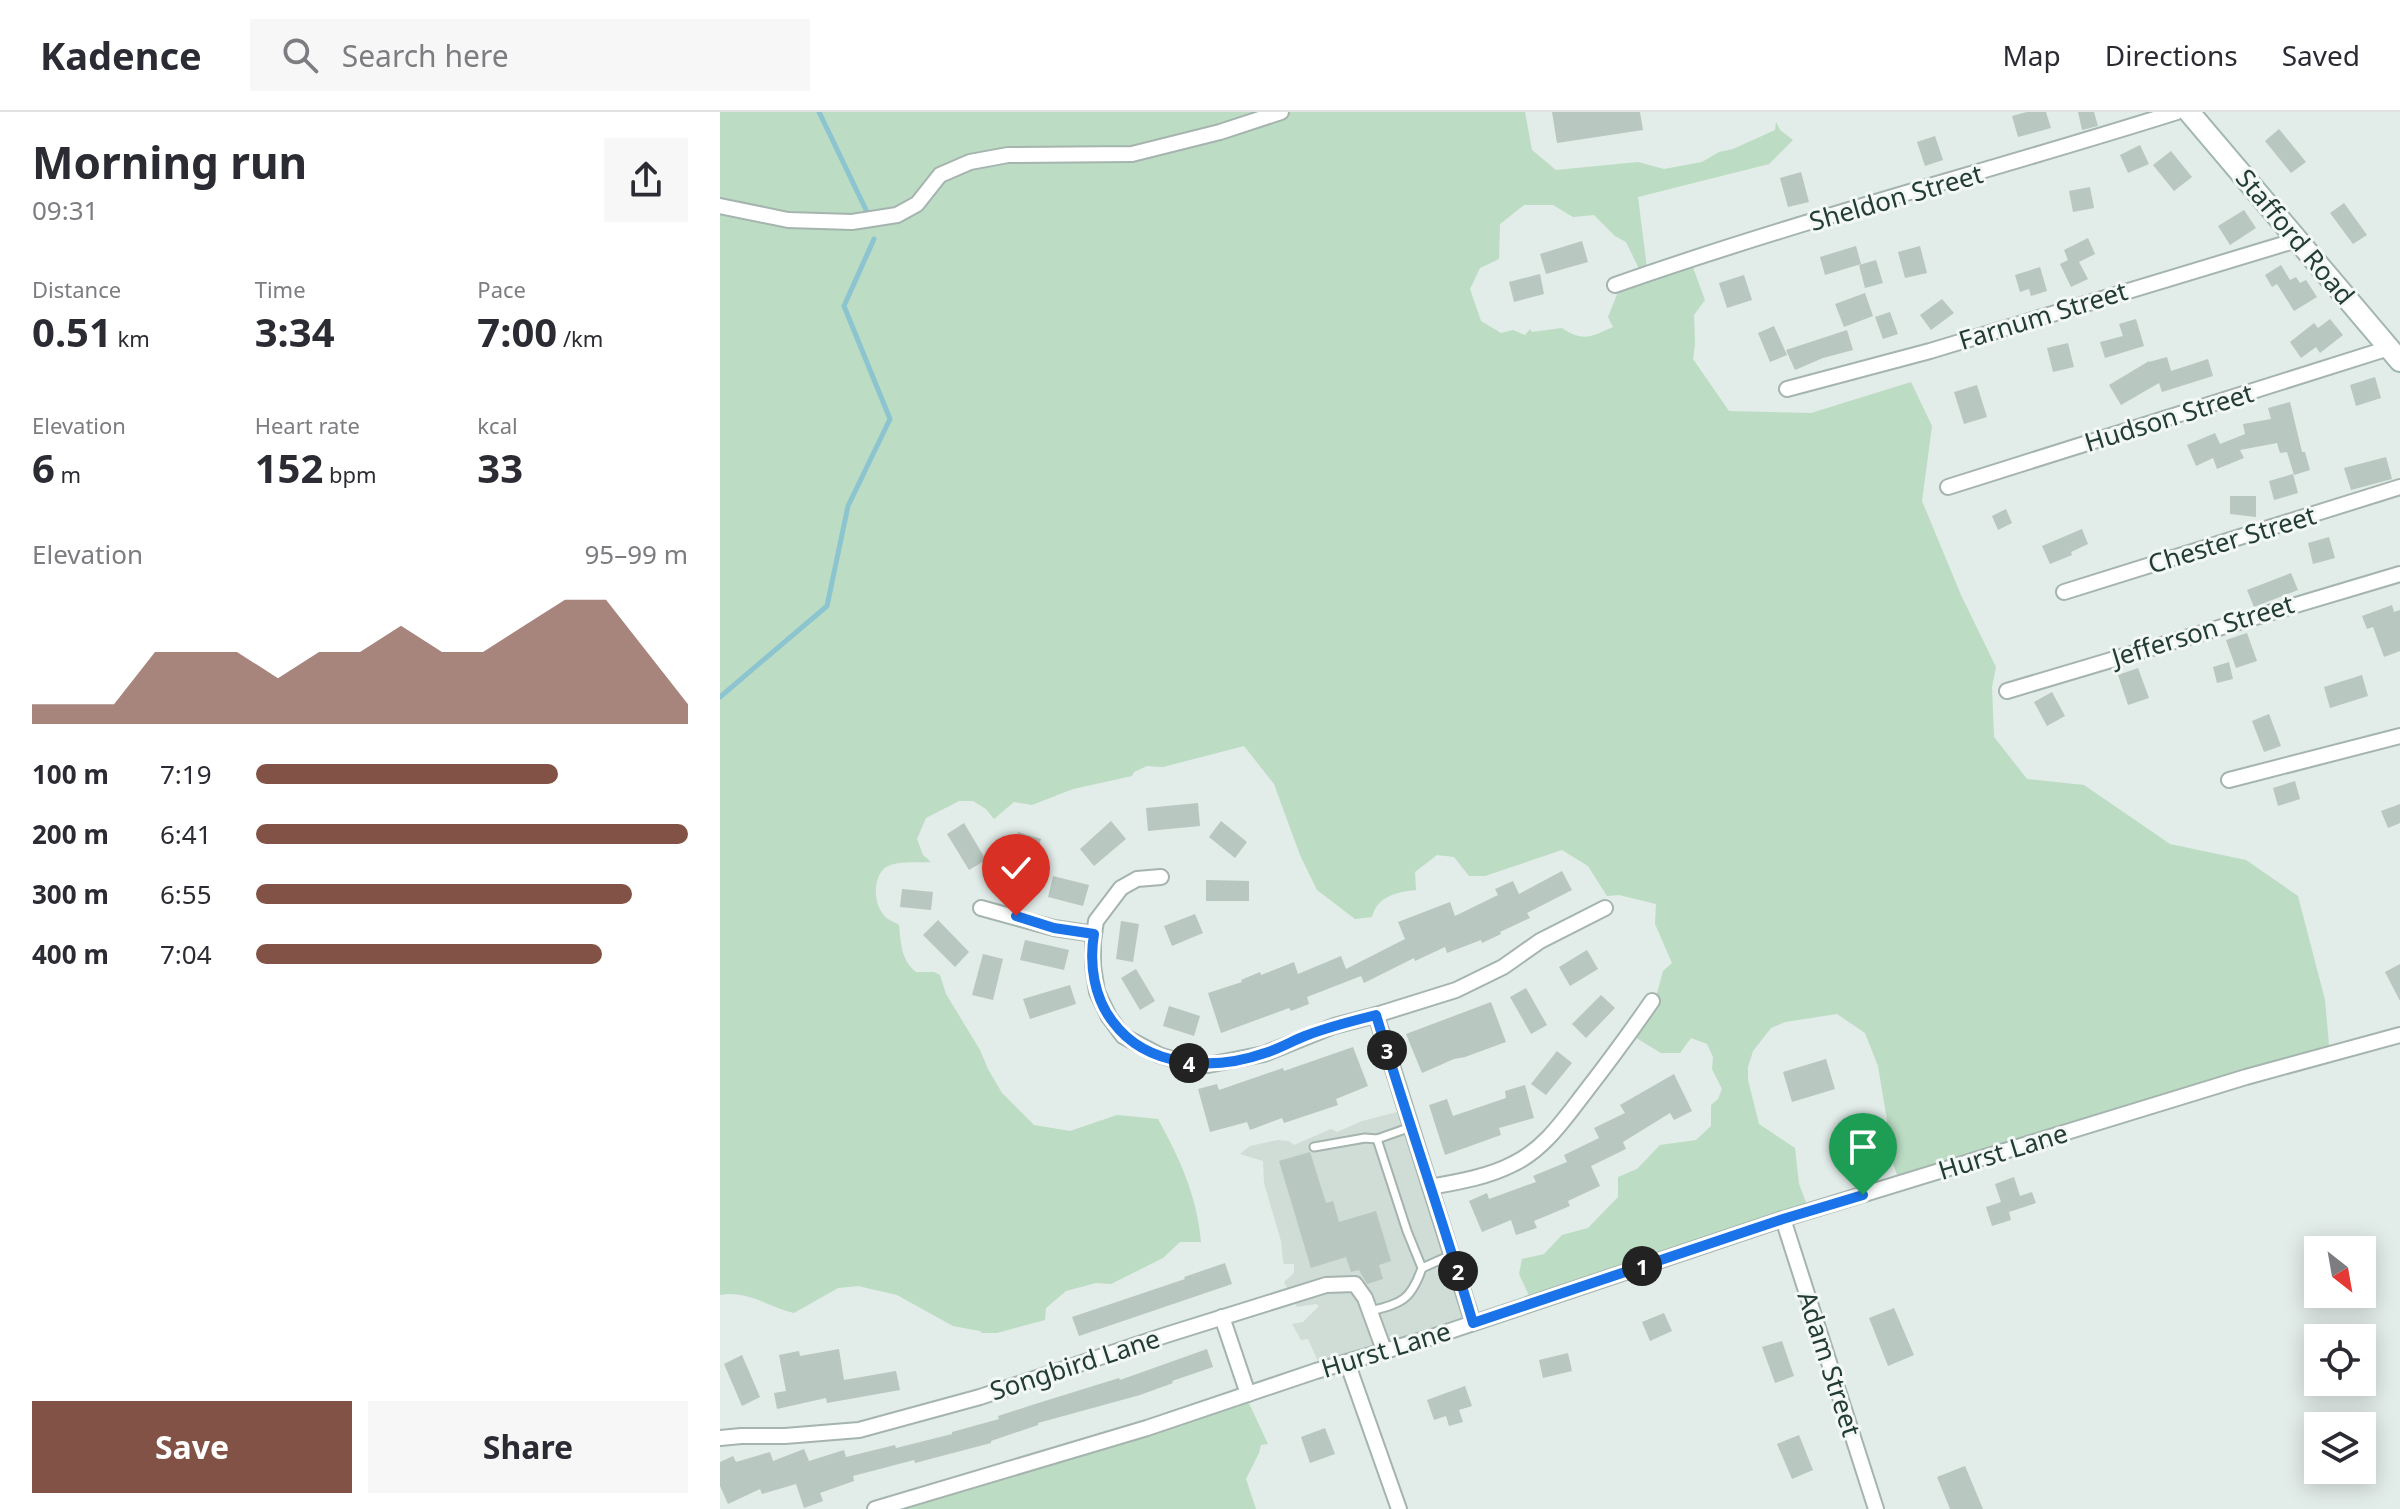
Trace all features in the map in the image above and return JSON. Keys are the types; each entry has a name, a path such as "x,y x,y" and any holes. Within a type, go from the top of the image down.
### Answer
{"main road":[{"name":"Stafford Road","path":"2189,112 2395,355"}],"street":[{"path":"720,206 788,220 852,222 897,215 917,204 940,175 970,162 1008,155 1132,154 1220,132 1281,112"},
{"name":"Sheldon Street","path":"1615,285 1702,255 2177,112"},
{"name":"Farnum Street","path":"1787,389 1930,351 2297,240"},
{"name":"Hudson Street","path":"1948,487 2395,355"},
{"name":"Chester Street","path":"2064,592 2400,487"},
{"name":"Jefferson Street","path":"2007,691 2400,574"},
{"path":"2229,780 2400,736"},
{"path":"1161,877 1137,879 1121,888 1096,921 1093,966 1097,992 1123,1036 1140,1047 1172,1059 1208,1065 1264,1054 1323,1030 1456,990 1503,967 1540,941 1605,908"},
{"path":"981,908 1054,928 1094,934"},
{"path":"1430,1187 1473,1178 1514,1164 1539,1148 1596,1079 1652,1001"},
{"path":"1376,1015 1473,1323"},
{"name":"Hurst Lane","path":"875,1509 1147,1428 1783,1219 2246,1077 2400,1035"},
{"name":"Adam Street","path":"1783,1219 1876,1509"},
{"name":"Songbird Lane","path":"721,1434 785,1436 859,1430 980,1397 1326,1285 1355,1284 1365,1298 1384,1350"},
{"path":"1222,1317 1248,1394"},
{"path":"1347,1362 1399,1509"}],"lane":[{"path":"1314,1147 1365,1138 1377,1139 1411,1127"},
{"path":"1370,1312 1393,1305 1415,1290 1422,1268 1377,1139"},
{"path":"1422,1268 1453,1254"}],"shaded area":[{"path":"1405,1110 1476,1323 1322,1370 1308,1339 1301,1340 1292,1324 1303,1322 1319,1306 1297,1307 1284,1282 1294,1273 1294,1264 1284,1264 1283,1261 1281,1241 1264,1183 1263,1161 1240,1154 1250,1146 1278,1140 1294,1145 1331,1129 1337,1132 1362,1121"}],"green space":[{"path":"720,112 1525,112 1532,150 1556,170 1638,162 1664,169 1702,162 1775,130 1776,122 1780,130 1793,140 1769,164 1638,197 1647,268 1691,262 1705,300 1694,315 1693,359 1729,411 1811,413 1911,382 1932,426 1922,501 1961,595 1996,667 1992,687 1994,737 2027,779 2084,785 2170,844 2246,860 2298,896 2325,1000 2330,1056 1901,1185 1888,1151 1887,1120 1878,1066 1865,1033 1837,1014 1785,1022 1771,1028 1753,1051 1748,1080 1759,1124 1795,1148 1799,1184 1810,1213 1533,1304 1519,1274 1522,1259 1544,1254 1562,1235 1588,1228 1618,1197 1618,1177 1637,1169 1660,1145 1696,1140 1711,1126 1711,1105 1722,1089 1712,1069 1713,1057 1707,1044 1691,1038 1680,1053 1661,1053 1633,1036 1656,997 1663,971 1672,963 1655,924 1656,904 1619,895 1607,896 1588,866 1562,850 1485,876 1469,876 1454,857 1437,855 1415,872 1416,890 1389,896 1378,904 1372,917 1355,919 1317,890 1300,855 1274,784 1244,746 1163,767 1147,766 1132,776 1073,789 1032,805 1014,802 994,819 973,801 959,801 926,818 917,839 923,855 931,862 886,867 879,876 876,889 877,903 883,914 899,925 907,962 916,972 940,975 946,994 1002,1093 1034,1125 1070,1131 1117,1115 1158,1119 1186,1178 1196,1209 1201,1242 1180,1242 1163,1258 1111,1284 1096,1283 1066,1291 1046,1308 1045,1320 997,1333 953,1326 897,1295 858,1286 838,1288 794,1313 749,1297 720,1295","holes":["1524,205 1553,205 1573,217 1594,215 1615,236 1626,242 1643,277 1620,287 1608,317 1613,327 1599,333 1582,336 1562,328 1532,332 1530,329 1525,335 1513,330 1501,333 1481,321 1470,289 1480,268 1499,259 1500,224"]},
{"path":"1246,1397 1268,1444 1261,1445 1246,1479 1256,1509 882,1509"}],"building":[{"path":"1552,112 1640,112 1643,130 1557,143"},
{"path":"2046,112 2051,128 2018,137 2012,116"},
{"path":"2078,112 2094,112 2098,126 2082,130"},
{"path":"2279,129 2306,162 2291,173 2265,141"},
{"path":"1935,136 1943,160 1925,166 1917,142"},
{"path":"2140,145 2149,164 2128,173 2120,155"},
{"path":"2171,151 2192,177 2174,191 2153,165"},
{"path":"1801,172 1809,202 1788,207 1780,178"},
{"path":"2090,187 2094,208 2073,212 2069,191"},
{"path":"2344,203 2367,235 2353,244 2330,213"},
{"path":"2244,210 2256,228 2230,245 2218,226"},
{"path":"2088,238 2095,254 2079,262 2088,279 2071,287 2060,264 2068,260 2064,250"},
{"path":"1582,241 1588,262 1546,274 1540,254"},
{"path":"1856,246 1861,264 1825,275 1820,257"},
{"path":"1920,246 1927,273 1905,278 1898,252"},
{"path":"1876,260 1883,283 1865,288 1859,265"},
{"path":"2281,265 2290,280 2296,277 2300,283 2306,280 2317,297 2294,311 2277,284 2272,287 2265,275"},
{"path":"2040,267 2047,291 2031,296 2029,289 2020,292 2015,275"},
{"path":"1540,274 1544,294 1514,302 1509,282"},
{"path":"1744,275 1752,300 1727,308 1719,283"},
{"path":"1865,293 1873,316 1844,327 1835,304"},
{"path":"1942,299 1954,313 1931,330 1920,315"},
{"path":"1890,312 1898,334 1883,339 1875,317"},
{"path":"2136,319 2144,346 2105,358 2100,342 2123,336 2119,324"},
{"path":"2330,319 2343,335 2320,353 2316,347 2301,358 2290,342 2314,323 2318,328"},
{"path":"1774,326 1787,355 1770,362 1758,333"},
{"path":"1847,330 1853,350 1795,370 1786,350"},
{"path":"2068,343 2074,367 2053,372 2047,348"},
{"path":"2167,357 2171,371 2208,359 2213,376 2162,392 2159,383 2121,405 2109,385 2149,361"},
{"path":"2375,377 2381,398 2356,406 2350,385"},
{"path":"1977,385 1987,417 1964,424 1954,392"},
{"path":"2290,402 2302,452 2305,452 2310,470 2294,475 2287,452 2280,453 2277,443 2240,450 2244,458 2217,469 2213,458 2196,466 2187,445 2215,433 2220,444 2245,434 2243,424 2271,419 2268,408"},
{"path":"2386,457 2392,479 2351,490 2344,468"},
{"path":"2293,474 2298,493 2274,500 2269,481"},
{"path":"2230,496 2256,496 2256,517 2230,514"},
{"path":"2006,509 2012,523 1998,530 1992,516"},
{"path":"2082,529 2088,544 2050,564 2042,546"},
{"path":"2329,537 2335,558 2313,564 2308,543"},
{"path":"2291,573 2298,590 2254,607 2247,590"},
{"path":"2392,605 2394,612 2400,610 2400,651 2384,657 2373,627 2367,629 2362,616"},
{"path":"2247,633 2257,661 2236,668 2226,640"},
{"path":"2229,662 2233,679 2217,683 2213,667"},
{"path":"2138,668 2149,698 2128,705 2118,675"},
{"path":"2362,675 2368,696 2330,708 2324,687"},
{"path":"2052,692 2065,716 2047,726 2034,702"},
{"path":"2269,714 2281,746 2264,752 2252,721"},
{"path":"2295,781 2300,799 2278,806 2273,788"},
{"path":"1198,803 1200,826 1148,831 1146,808"},
{"path":"2400,804 2400,823 2388,828 2381,811"},
{"path":"1111,821 1126,839 1094,866 1080,849"},
{"path":"1221,821 1247,842 1235,858 1209,837"},
{"path":"964,823 986,860 969,870 947,834"},
{"path":"1018,832 1041,839 1028,881 1004,874"},
{"path":"1562,871 1572,890 1527,913 1530,918 1501,934 1447,953 1445,947 1415,961 1414,958 1364,983 1361,976 1307,997 1309,1004 1291,1011 1289,1008 1221,1033 1208,993 1294,962 1298,974 1341,956 1346,969 1405,939 1398,922 1450,902 1455,916 1498,895 1495,889 1513,881 1519,894"},
{"path":"1053,876 1089,885 1083,906 1048,897"},
{"path":"1206,880 1249,881 1249,901 1206,901"},
{"path":"902,889 933,892 931,910 900,907"},
{"path":"1195,914 1203,933 1172,946 1164,926"},
{"path":"938,920 969,952 955,967 923,935"},
{"path":"1121,921 1139,924 1133,962 1116,959"},
{"path":"1025,940 1069,950 1064,970 1020,960"},
{"path":"1587,950 1598,969 1570,986 1559,967"},
{"path":"983,954 1003,959 993,1000 972,995"},
{"path":"2400,964 2400,1001 2385,972"},
{"path":"1136,969 1155,1001 1140,1010 1121,978"},
{"path":"1070,985 1076,1004 1030,1019 1023,999"},
{"path":"1526,988 1547,1025 1531,1034 1510,997"},
{"path":"1601,995 1615,1008 1586,1038 1572,1024"},
{"path":"1491,1002 1506,1042 1422,1073 1406,1034"},
{"path":"1169,1006 1200,1016 1194,1036 1163,1026"},
{"path":"1353,1047 1368,1086 1336,1099 1338,1105 1284,1123 1282,1118 1250,1130 1247,1122 1210,1132 1198,1089 1217,1084 1219,1090"},
{"path":"1557,1051 1572,1063 1546,1095 1531,1084"},
{"path":"1826,1059 1835,1089 1792,1102 1783,1072"},
{"path":"1674,1074 1692,1111 1674,1120 1670,1113 1623,1142 1626,1149 1591,1166 1600,1186 1568,1201 1570,1206 1534,1221 1537,1228 1516,1235 1511,1220 1482,1232 1469,1201 1487,1193 1489,1199 1536,1182 1533,1176 1567,1162 1564,1155 1599,1138 1594,1128 1625,1113 1620,1105"},
{"path":"1525,1085 1534,1118 1499,1128 1501,1135 1445,1155 1429,1105 1447,1099 1453,1116 1506,1098 1505,1091"},
{"path":"1310,1152 1326,1203 1333,1201 1339,1222 1376,1211 1391,1261 1379,1265 1383,1279 1367,1284 1359,1270 1351,1272 1346,1257 1311,1268 1279,1161"},
{"path":"2014,1177 2020,1196 2032,1192 2036,1203 2009,1212 2011,1220 1992,1226 1986,1207 2001,1202 1995,1184"},
{"path":"1225,1263 1232,1284 1079,1336 1072,1317"},
{"path":"1894,1308 1914,1355 1888,1366 1869,1318"},
{"path":"1664,1313 1672,1331 1650,1341 1642,1322"},
{"path":"1782,1341 1794,1376 1775,1383 1762,1347"},
{"path":"839,1349 844,1380 896,1371 900,1390 827,1403 826,1398 777,1409 774,1393 786,1391 779,1355 799,1351 800,1356"},
{"path":"1207,1349 1213,1367 1173,1383 1038,1423 991,1443 853,1476 854,1481 820,1493 823,1501 804,1508 796,1484 762,1494 760,1489 728,1504 720,1486 720,1462 733,1456 736,1462 770,1452 773,1461 804,1449 809,1461 844,1450 846,1457 895,1445 896,1448 952,1434 999,1419 998,1416 1120,1380"},
{"path":"1568,1353 1572,1371 1543,1378 1539,1360"},
{"path":"742,1355 760,1397 742,1406 724,1364"},
{"path":"1465,1386 1472,1406 1459,1410 1463,1422 1449,1426 1446,1416 1434,1420 1427,1400"},
{"path":"1325,1428 1335,1454 1310,1463 1301,1437"},
{"path":"1799,1435 1813,1470 1792,1479 1777,1444"},
{"path":"1965,1466 1983,1509 1950,1509 1937,1477"}],"waterway":[{"path":"819,112 868,214"},
{"path":"720,697 827,606 848,506 890,419 844,306 874,239"}],"route":[{"path":"1016,916 1054,928 1094,934 1093,966 1097,992 1109,1017 1123,1036 1140,1047 1185,1063 1208,1065 1264,1054 1334,1026 1376,1015 1473,1323 1863,1195"}]}
